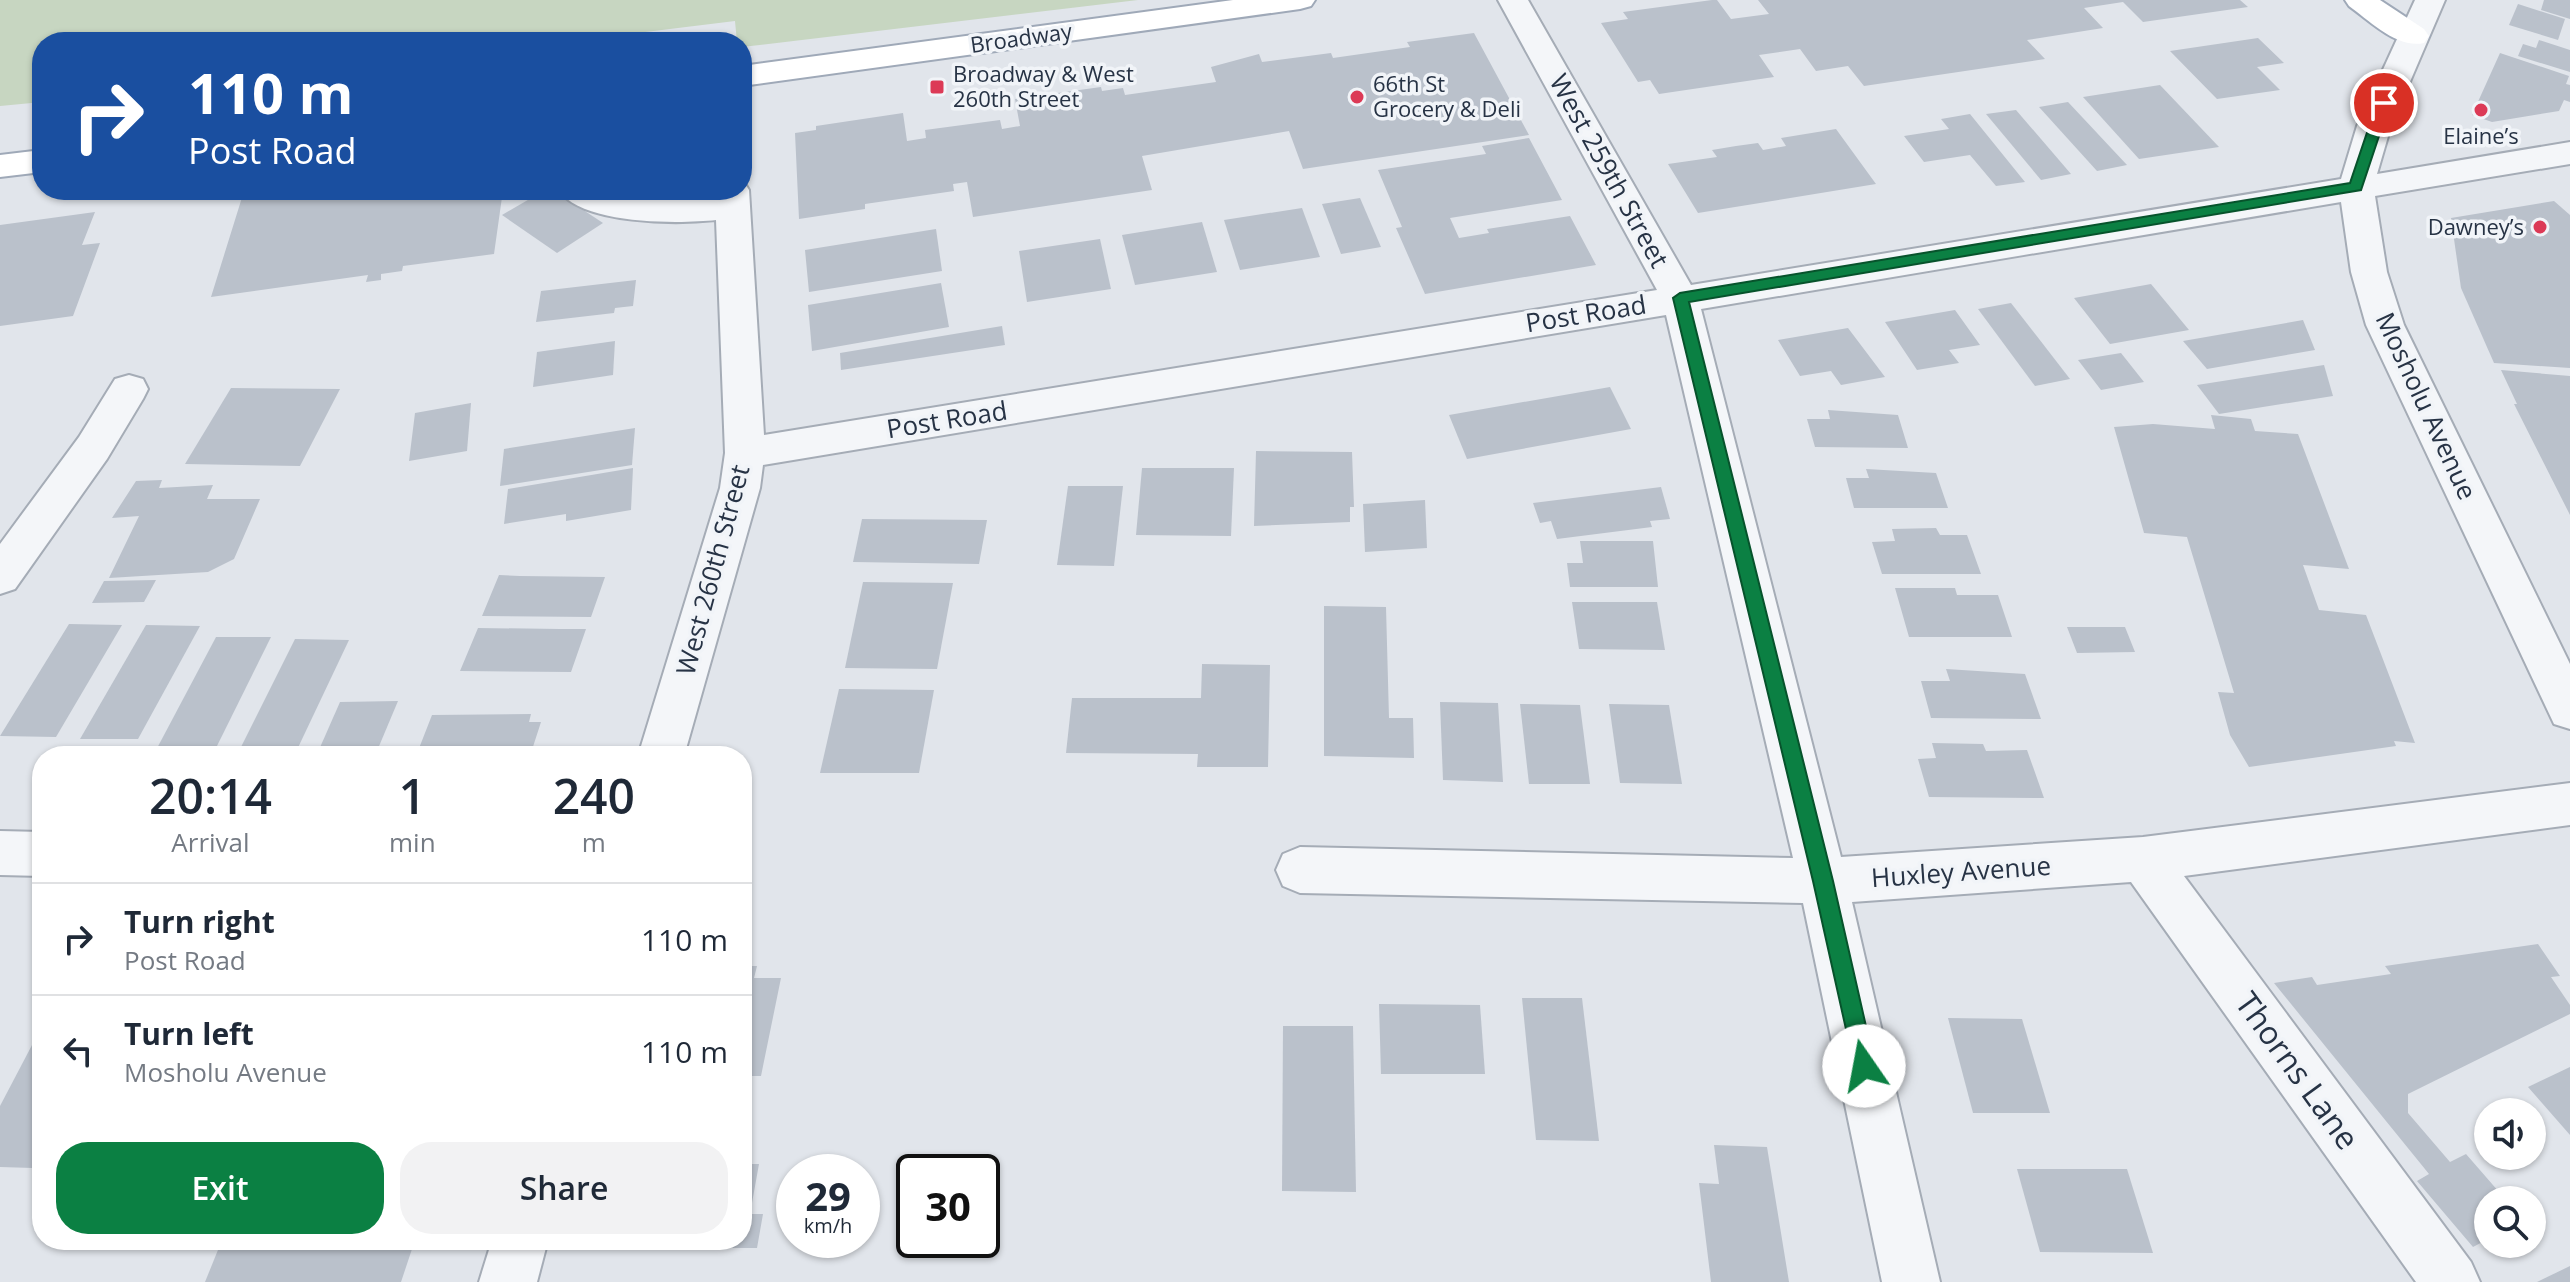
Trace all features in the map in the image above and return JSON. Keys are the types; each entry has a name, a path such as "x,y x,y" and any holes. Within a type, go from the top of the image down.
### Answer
{"main road":[{"name":"Broadway","path":"752,75 1300,0"},
{"path":"2360,0 2413,36"},
{"path":"0,166 32,162"}],"street":[{"name":"West 259th Street","path":"1513,0 1680,298 1823,881 1911,1282"},
{"name":"Mosholu Avenue","path":"2430,0 2374,126 2356,187 2369,272 2385,325 2570,710"},
{"name":"Post Road","path":"745,453 2570,153"},
{"path":"595,200 656,213 723,200"},
{"name":"West 260th Street","path":"664,746 740,488 745,453 733,200"},
{"path":"0,577 93,448 129,389"},
{"name":"Huxley Avenue","path":"1300,870 1823,881 2143,859 2570,804"},
{"path":"0,853 32,854"},
{"name":"Thorns Lane","path":"2143,859 2451,1282"},
{"path":"508,1282 517,1250"}],"green space":[{"path":"0,0 1138,0 752,46 752,32 736,32 735,21 645,32 32,32 32,103 0,106"}],"building":[{"path":"1717,0 1731,19 1769,14 1758,0 2240,0 2248,7 2143,22 2123,2 2084,8 2103,28 2027,40 2045,59 1864,86 1848,66 1816,71 1800,49 1759,55 1774,77 1659,94 1650,80 1638,82 1601,23 1628,19 1623,12"},
{"path":"2544,0 2570,0 2570,19 2541,10"},
{"path":"2518,4 2565,19 2558,40 2509,25"},
{"path":"1474,33 1529,135 1303,169 1289,131 1142,156 1152,190 973,217 967,182 953,184 954,191 865,204 865,209 799,219 795,133 816,130 816,126 903,113 907,141 926,138 925,130 1000,120 1002,129 1020,126 1015,99 1101,87 1102,91 1123,88 1125,95 1216,82 1211,67 1259,54 1262,62 1331,53 1333,58 1410,47 1407,42"},
{"path":"2258,38 2284,63 2257,67 2280,90 2217,99 2170,51"},
{"path":"2539,40 2570,50 2570,72 2518,56 2523,44 2536,48"},
{"path":"2500,53 2569,76 2566,84 2570,85 2570,102 2564,100 2559,111 2492,122 2472,115"},
{"path":"2160,85 2219,147 2139,159 2083,97"},
{"path":"2068,102 2127,165 2097,171 2039,107"},
{"path":"2016,110 2071,174 2041,180 1986,114"},
{"path":"1970,114 2025,182 1996,186 1970,155 1924,162 1904,136 1949,129 1941,119"},
{"path":"1836,129 1876,184 1698,213 1668,164 1717,157 1712,150 1736,146 1758,143 1763,150 1786,146 1781,138"},
{"path":"1529,138 1562,200 1450,218 1459,238 1489,233 1487,229 1570,216 1596,265 1425,294 1396,228 1402,227 1378,170 1486,154 1482,146"},
{"path":"1360,198 1381,247 1341,254 1322,204"},
{"path":"241,200 502,200 494,254 403,266 402,271 381,274 381,280 366,282 368,275 211,297"},
{"path":"528,200 568,200 603,223 557,253 502,215"},
{"path":"2554,201 2570,215 2570,368 2494,363 2461,288 2451,218"},
{"path":"1302,208 1320,257 1240,270 1224,220"},
{"path":"95,212 82,245 100,243 73,316 0,326 0,225"},
{"path":"1202,222 1217,272 1135,285 1122,235"},
{"path":"936,229 942,271 809,292 805,250"},
{"path":"1100,239 1111,289 1027,302 1019,251"},
{"path":"636,280 633,306 615,308 614,313 536,322 541,291"},
{"path":"941,283 949,327 812,351 808,305"},
{"path":"2151,284 2189,330 2110,344 2074,298"},
{"path":"2011,303 2070,379 2035,386 1978,309"},
{"path":"1955,310 1980,345 1949,350 1959,363 1917,370 1885,322"},
{"path":"2303,320 2315,350 2207,369 2183,341"},
{"path":"1002,326 1005,345 841,370 840,353"},
{"path":"1848,328 1885,377 1841,385 1831,371 1800,376 1778,340"},
{"path":"615,341 613,375 533,387 537,352"},
{"path":"2121,353 2144,382 2101,390 2078,360"},
{"path":"2324,365 2333,396 2219,414 2197,385"},
{"path":"2501,370 2570,376 2570,515 2514,404 2517,404"},
{"path":"1610,387 1631,429 1467,459 1449,415"},
{"path":"231,388 340,389 300,466 185,464"},
{"path":"471,403 467,451 409,461 415,413"},
{"path":"1828,410 1898,415 1908,448 1815,447 1807,419 1830,419"},
{"path":"2211,415 2251,419 2255,431 2298,434 2349,569 2303,565 2319,610 2366,615 2415,743 2394,741 2396,746 2249,767 2230,735 2218,692 2234,693 2187,537 2144,533 2114,427 2153,424 2215,429"},
{"path":"635,428 632,465 500,486 504,449"},
{"path":"1256,451 1352,452 1354,507 1350,507 1350,522 1254,526"},
{"path":"633,468 631,510 566,521 566,514 504,524 508,489"},
{"path":"1142,468 1234,468 1231,536 1136,535"},
{"path":"1866,469 1936,473 1948,508 1854,508 1846,478 1869,478"},
{"path":"162,480 159,488 213,485 207,499 260,499 234,559 208,572 109,578 139,516 112,518 136,481"},
{"path":"1068,486 1123,486 1114,566 1057,565"},
{"path":"1661,487 1670,519 1650,521 1652,527 1557,539 1551,521 1540,523 1533,503"},
{"path":"1425,500 1427,548 1365,552 1363,504"},
{"path":"862,519 987,520 979,564 853,562"},
{"path":"1936,528 1940,535 1967,535 1981,574 1882,574 1872,542 1895,541 1892,529"},
{"path":"1580,541 1653,541 1658,587 1570,587 1567,563 1583,563"},
{"path":"499,575 605,577 591,617 482,616"},
{"path":"156,580 144,602 92,603 104,581"},
{"path":"863,582 953,583 937,669 845,668"},
{"path":"1895,588 1955,588 1957,595 1998,595 2012,637 1909,637"},
{"path":"1572,602 1657,602 1665,650 1579,649"},
{"path":"1324,606 1386,607 1389,718 1413,718 1414,758 1324,756"},
{"path":"69,624 122,625 56,737 0,736"},
{"path":"146,625 200,626 138,739 80,739"},
{"path":"2067,627 2125,627 2135,652 2077,653"},
{"path":"478,628 586,629 571,672 460,671"},
{"path":"216,637 271,637 217,746 158,746"},
{"path":"295,639 349,640 299,746 242,746"},
{"path":"1202,664 1270,665 1268,767 1197,767 1198,754 1066,753 1072,698 1201,698"},
{"path":"1946,669 2025,674 2041,719 1931,718 1921,681 1950,681"},
{"path":"839,689 934,690 919,773 820,773"},
{"path":"398,701 379,746 321,746 340,702"},
{"path":"1440,702 1498,703 1503,782 1443,780"},
{"path":"1520,704 1580,705 1590,784 1529,784"},
{"path":"1609,704 1669,705 1682,784 1620,783"},
{"path":"531,714 529,722 541,722 533,746 420,746 432,715"},
{"path":"1932,743 1983,744 1986,751 2027,750 2044,798 1929,797 1918,759 1936,758"},
{"path":"2538,944 2560,976 2551,977 2570,1005 2570,1014 2408,1094 2408,1113 2450,1162 2466,1154 2474,1163 2474,1170 2480,1170 2494,1186 2474,1186 2473,1247 2417,1181 2429,1174 2274,983 2312,977 2317,985 2391,974 2385,966"},
{"path":"752,966 757,966 754,978 781,978 761,1076 752,1076"},
{"path":"1522,998 1582,998 1599,1141 1536,1140"},
{"path":"1379,1004 1480,1005 1485,1074 1381,1074"},
{"path":"1948,1018 2022,1019 2050,1113 1973,1113"},
{"path":"1283,1026 1353,1026 1356,1192 1282,1191"},
{"path":"32,1045 32,1168 0,1167 0,1106"},
{"path":"2570,1067 2570,1135 2546,1108 2546,1098 2538,1098 2528,1087"},
{"path":"1714,1145 1767,1147 1789,1282 1711,1282 1699,1183 1719,1184"},
{"path":"752,1164 759,1164 752,1203"},
{"path":"2017,1169 2127,1169 2153,1253 2040,1252"},
{"path":"752,1214 763,1214 757,1248 752,1248"},
{"path":"218,1250 412,1250 401,1282 205,1282"},
{"path":"2570,1266 2570,1282 2537,1282"}],"place":[{"name":"Broadway & West 260th Street","path":"937,87"},
{"name":"66th St Grocery & Deli","path":"1357,97"},
{"name":"Elaine’s","path":"2481,110"},
{"name":"Dawney’s","path":"2540,227"}],"route":[{"path":"1864,1066 1823,881 1680,298 2356,187 2384,103"}]}
